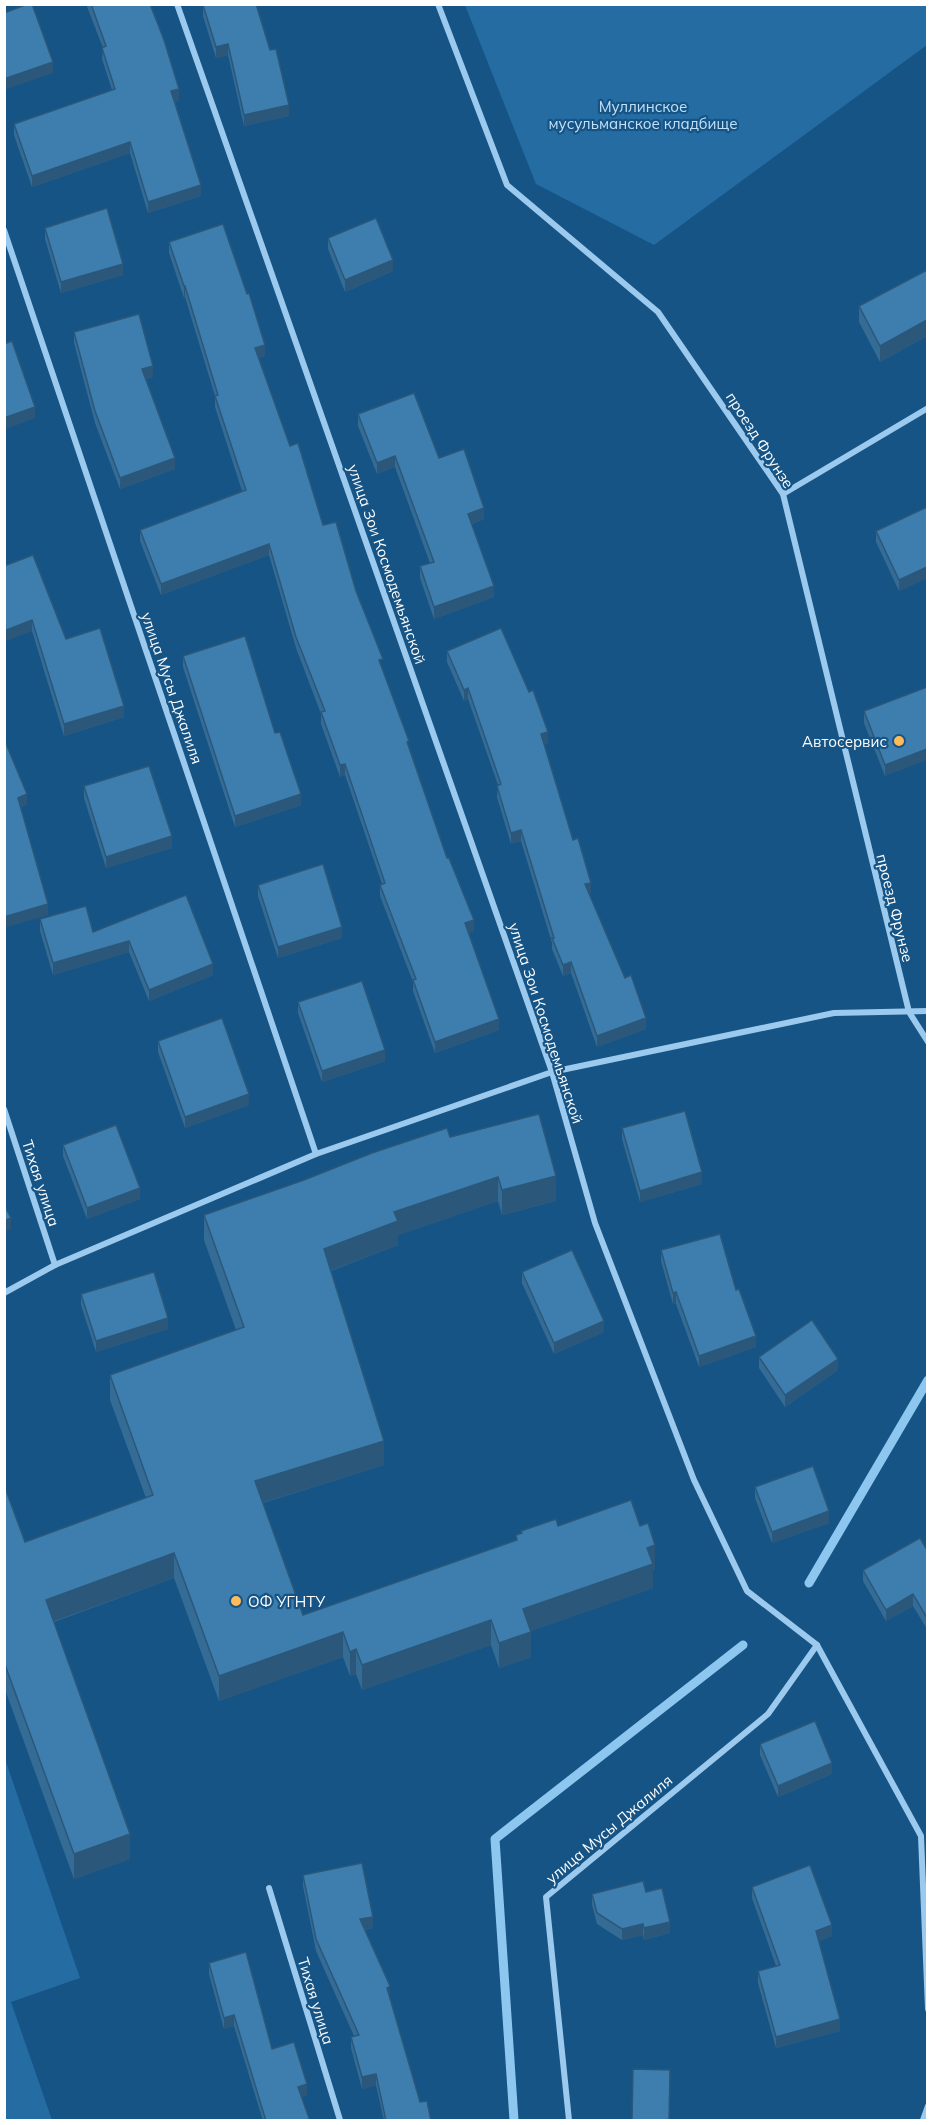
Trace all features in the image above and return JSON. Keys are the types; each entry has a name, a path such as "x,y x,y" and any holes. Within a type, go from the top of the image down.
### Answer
{"street":[{"name":"улица Зои Космодемьянской","path":"177,4 552,1072 595,1223 694,1480 747,1591 817,1645 921,1836 927,2010"},
{"name":"проезд Фрунзе","path":"438,4 507,185 658,312 783,494 909,1012 927,1042"},
{"name":"улица Мусы Джалиля","path":"4,230 316,1154"},
{"path":"783,494 927,408"},
{"path":"4,1293 55,1265 316,1154 552,1072 834,1013 927,1011"},
{"name":"Тихая улица","path":"4,1109 55,1265"},
{"name":"улица Мусы Джалиля","path":"569,2121 546,1897 768,1714 817,1645"},
{"name":"Тихая улица","path":"269,1888 339,2121"},
{"path":"923,2121 927,2106"}],"green space":[{"name":"Муллинское мусульманское кладбище","path":"465,5 927,5 927,45 654,245 536,184"},
{"path":"4,1756 80,1978 11,2002 52,2120 5,2120"}],"building":[{"path":"32,4 53,62 4,79 4,13"},
{"path":"91,4 150,4 179,89 171,91 201,185 148,202 130,142 32,176 14,124 115,89 102,48 106,46"},
{"path":"256,4 270,50 276,49 289,105 244,115 228,44 216,47 203,5"},
{"path":"107,208 123,264 61,282 45,228"},
{"path":"376,218 393,260 345,280 328,238"},
{"path":"223,224 247,294 249,293 265,345 255,348 290,446 298,443 323,525 336,522 356,591 383,659 379,660 409,741 407,742 447,858 449,858 474,920 465,923 499,1019 435,1042 413,980 416,979 380,885 385,883 345,764 340,765 321,712 325,711 296,637 269,544 161,584 140,530 246,490 215,396 218,395 185,286 169,242"},
{"path":"927,270 927,320 880,346 859,306"},
{"path":"139,314 153,366 142,369 175,458 120,478 95,411 74,332"},
{"path":"12,341 35,407 4,418 4,344"},
{"path":"414,393 439,458 464,449 484,508 468,514 494,586 434,607 420,566 434,562 395,456 377,463 358,414"},
{"path":"927,507 927,567 899,580 876,531"},
{"path":"33,555 66,639 100,628 124,706 64,724 32,620 4,631 4,566"},
{"path":"501,628 529,692 533,690 548,732 541,734 573,840 578,838 591,883 585,884 625,978 631,975 646,1018 597,1036 571,962 563,965 552,938 554,938 521,830 511,833 497,786 501,784 468,688 464,690 447,651"},
{"path":"245,636 275,733 280,732 301,794 235,816 183,656"},
{"name":"Автосервис","path":"927,687 927,749 885,765 864,711"},
{"path":"4,739 27,794 18,798 48,904 4,917"},
{"path":"149,766 172,836 106,857 84,786"},
{"path":"323,864 342,927 278,947 258,885"},
{"path":"186,895 213,964 149,990 129,941 53,963 40,919 86,906 93,932"},
{"path":"362,981 385,1050 322,1071 298,1002"},
{"path":"222,1018 249,1094 185,1117 158,1041"},
{"path":"685,1111 702,1172 640,1191 622,1128"},
{"path":"539,1114 556,1176 502,1190 498,1177 394,1212 398,1221 324,1249 384,1441 255,1481 303,1615 517,1540 516,1535 522,1533 521,1531 556,1519 558,1526 631,1500 640,1526 648,1523 655,1545 647,1548 653,1564 523,1609 531,1632 499,1643 491,1620 362,1665 356,1649 350,1652 343,1632 219,1676 174,1553 46,1600 130,1834 74,1854 4,1662 4,1485 25,1542 153,1495 110,1375 244,1327 204,1215 447,1128 450,1137"},
{"path":"116,1125 140,1188 87,1208 63,1145"},
{"path":"4,1205 11,1218 4,1221"},
{"path":"720,1234 736,1290 739,1289 756,1336 699,1356 676,1292 673,1293 661,1250"},
{"path":"572,1250 604,1321 554,1343 522,1272"},
{"path":"154,1272 168,1318 96,1341 81,1294"},
{"path":"812,1320 838,1359 785,1395 759,1357"},
{"path":"813,1466 829,1511 772,1532 755,1487"},
{"path":"920,1538 927,1550 927,1618 913,1594 886,1610 863,1570"},
{"path":"815,1721 832,1763 778,1786 760,1744"},
{"path":"362,1863 373,1917 360,1919 390,1986 387,1988 420,2102 427,2101 431,2121 386,2121 376,2074 362,2077 351,2037 359,2035 316,1939 303,1875"},
{"path":"810,1865 832,1925 816,1931 840,2019 776,2037 758,1971 780,1965 752,1887"},
{"path":"643,1881 646,1892 662,1888 670,1922 644,1928 643,1924 622,1929 597,1913 592,1894"},
{"path":"246,1952 272,2049 294,2042 307,2084 298,2087 310,2121 266,2121 234,2015 224,2018 209,1963"},
{"path":"633,2069 670,2070 669,2121 632,2121"}],"waterway":[{"path":"809,1583 928,1380"},
{"path":"514,2120 495,1839 743,1645"}],"place":[{"name":"Автосервис","path":"899,741"},
{"name":"ОФ УГНТУ","path":"236,1601"}]}
